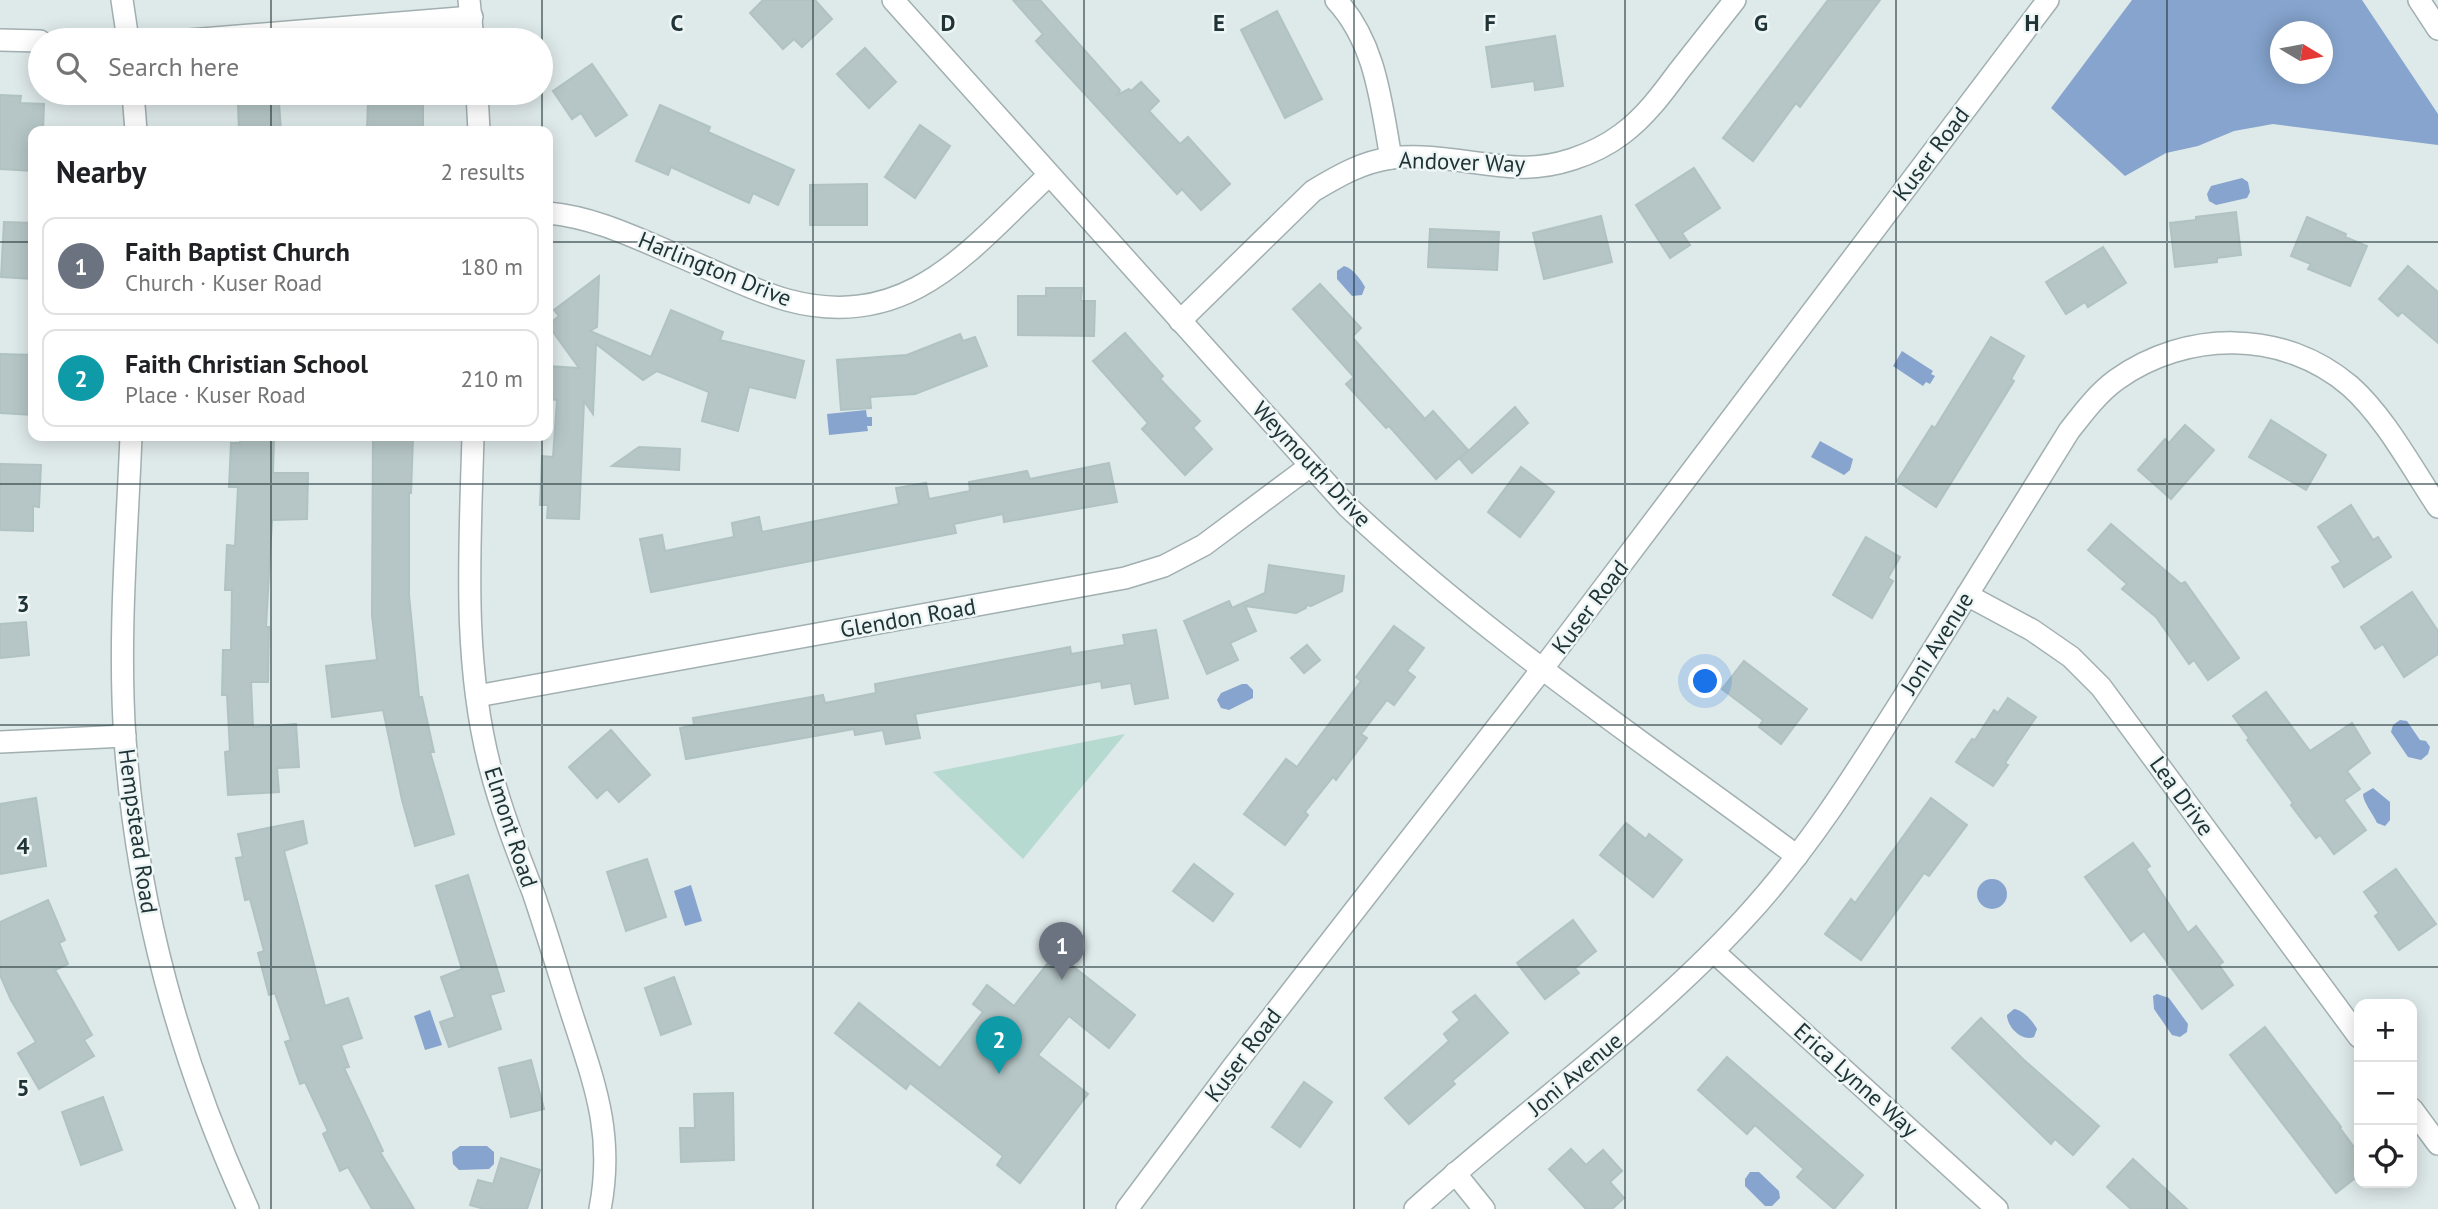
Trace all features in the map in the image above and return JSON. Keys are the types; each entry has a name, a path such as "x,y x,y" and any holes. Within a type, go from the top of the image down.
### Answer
{"street":[{"path":"122,0 126,28"},
{"name":"Weymouth Drive","path":"893,0 1347,506 1402,557 1543,668 1797,856"},
{"path":"1336,0 1347,11 1365,43 1376,78 1391,158"},
{"name":"Andover Way","path":"1180,321 1313,191 1339,174 1391,158 1425,157 1520,167 1557,163 1589,153 1621,135 1647,113 1735,0"},
{"name":"Kuser Road","path":"1127,1209 1233,1067 1543,668 2048,0"},
{"path":"2419,0 2438,29"},
{"path":"295,28 471,8 472,28"},
{"path":"0,40 28,41"},
{"path":"134,105 136,126"},
{"path":"478,105 479,126"},
{"name":"Harlington Drive","path":"553,214 606,226 785,300 818,307 856,307 886,301 918,289 947,271 1049,175"},
{"name":"Joni Avenue","path":"1415,1209 1661,1002 1714,951 1797,856 1845,790 2069,431 2091,402 2115,381 2151,359 2182,348 2217,342 2253,343 2287,351 2320,366 2350,386 2374,412 2438,507"},
{"name":"Hempstead Road","path":"131,441 123,657 125,736 132,811 145,898 164,984 190,1068 221,1150 248,1209"},
{"name":"Elmont Road","path":"473,441 469,609 477,696 490,765 508,829 533,894 600,1102 606,1138 606,1171 600,1209"},
{"name":"Glendon Road","path":"477,696 1125,578 1164,566 1204,545 1310,466"},
{"name":"Lea Drive","path":"1967,595 2032,630 2071,657 2101,687 2354,1030"},
{"path":"0,742 125,736"},
{"name":"Erica Lynne Way","path":"1714,951 1997,1209"},
{"path":"2417,1116 2438,1144"},
{"path":"1455,1173 1485,1209"}],"green space":[{"path":"1125,734 1023,859 933,772"}],"water":[{"path":"2132,0 2362,0 2438,114 2438,145 2273,124 2234,131 2198,146 2166,153 2125,176 2051,108"},
{"path":"2242,178 2248,182 2250,192 2247,198 2216,205 2209,201 2207,194 2211,186"},
{"path":"1344,266 1354,272 1365,287 1362,295 1352,296 1337,279 1337,271"},
{"path":"1902,351 1933,371 1931,374 1935,376 1930,384 1926,382 1923,386 1893,366"},
{"path":"866,410 867,417 872,417 872,426 867,426 868,431 829,435 827,414"},
{"path":"1820,441 1853,459 1850,470 1844,475 1811,457"},
{"path":"1247,684 1253,690 1253,698 1229,710 1221,708 1217,700 1221,693"},
{"path":"2400,720 2407,721 2420,740 2426,741 2430,747 2428,754 2421,760 2408,757 2391,732 2393,725"},
{"path":"2373,788 2390,802 2390,820 2385,826 2377,823 2363,797 2363,794"},
{"path":"1992,879 1998,880 2006,888 2006,900 1998,908 1992,909 1986,908 1978,900 1977,894 1978,888 1986,880"},
{"path":"691,885 702,921 685,926 674,891"},
{"path":"2157,994 2169,998 2188,1024 2187,1032 2180,1037 2172,1035 2154,1009 2153,996"},
{"path":"2014,1009 2033,1023 2037,1029 2034,1037 2025,1037 2012,1029 2007,1015"},
{"path":"430,1010 442,1045 425,1050 414,1016"},
{"path":"460,1146 487,1146 494,1152 494,1164 489,1169 459,1170 453,1164 452,1152"},
{"path":"1750,1172 1759,1172 1779,1191 1780,1198 1772,1206 1765,1206 1745,1186 1745,1179"}],"building":[{"path":"763,0 815,0 832,19 802,47 794,39 783,49 750,13"},
{"path":"1013,0 1040,0 1120,90 1117,95 1129,89 1131,91 1141,82 1159,101 1149,111 1180,144 1188,137 1230,184 1201,210 1182,189 1177,194 1036,41 1043,34"},
{"path":"1828,0 1880,0 1800,107 1796,103 1753,161 1723,138"},
{"path":"1277,11 1322,99 1285,118 1241,30"},
{"path":"1555,36 1563,86 1535,90 1534,81 1492,87 1486,47"},
{"path":"865,48 896,82 869,108 837,74"},
{"path":"592,64 627,115 596,136 581,113 572,119 553,91"},
{"path":"0,95 21,96 20,103 44,105 43,126 28,126 28,171 0,169"},
{"path":"238,105 279,105 281,126 239,126"},
{"path":"368,105 423,105 423,126 367,126"},
{"path":"660,105 710,127 708,132 794,170 778,205 753,193 749,203 671,167 668,175 636,161"},
{"path":"920,125 950,146 915,198 885,177"},
{"path":"1694,168 1720,208 1682,233 1690,245 1670,258 1636,205"},
{"path":"867,184 867,225 810,225 810,185"},
{"path":"2236,212 2241,255 2217,258 2217,262 2175,267 2170,223"},
{"path":"1601,216 1612,262 1544,279 1533,233"},
{"path":"2307,217 2367,246 2350,286 2308,269 2311,264 2291,256"},
{"path":"4,222 28,223 28,279 1,277"},
{"path":"1430,229 1499,232 1497,270 1428,267"},
{"path":"2103,247 2126,283 2088,307 2085,302 2066,314 2046,282"},
{"path":"2408,266 2438,292 2438,343 2402,312 2398,316 2379,299"},
{"path":"599,276 597,327 590,331 651,357 671,310 723,332 720,340 804,361 795,398 749,387 738,431 702,421 709,392 657,371 643,380 596,344 593,414 584,401 579,519 547,518 548,505 540,505 542,456 553,457 557,400 553,400 553,366 579,368 553,332 553,321 559,316 554,310"},
{"path":"1320,284 1361,328 1352,337 1425,419 1433,411 1468,450 1436,479 1389,426 1386,428 1346,384 1354,377 1293,309"},
{"path":"1046,288 1082,288 1081,301 1095,301 1094,336 1018,335 1018,296 1046,296"},
{"path":"1125,333 1163,376 1160,379 1200,421 1193,428 1212,449 1185,475 1142,429 1148,423 1093,361"},
{"path":"960,334 963,341 975,337 987,366 915,394 870,397 871,408 841,410 837,360 907,355"},
{"path":"1991,337 2024,356 2011,379 2014,381 1936,507 1897,481 1932,426 1935,428"},
{"path":"0,354 28,355 28,415 0,413"},
{"path":"1515,407 1528,423 1472,473 1460,459"},
{"path":"2271,420 2326,455 2306,490 2249,457"},
{"path":"2185,425 2214,450 2171,499 2138,470 2165,439 2169,443"},
{"path":"274,441 273,473 308,473 307,519 272,520 266,627 269,627 268,682 251,682 253,727 296,724 299,767 277,768 279,792 228,795 225,752 230,751 227,695 222,695 223,650 231,650 232,590 225,590 227,545 235,546 238,487 229,487 231,443"},
{"path":"373,441 413,441 409,493 409,595 419,697 422,697 434,752 430,752 454,834 415,846 402,800 383,710 332,717 326,666 377,660 372,615"},
{"path":"639,447 680,449 679,470 612,466"},
{"path":"1109,463 1117,502 1004,522 1003,514 954,524 956,533 651,592 640,539 662,535 665,551 734,537 732,523 759,517 762,532 899,504 896,488 926,483 929,499 970,491 969,482 1027,471 1030,479"},
{"path":"0,464 41,465 39,507 33,506 33,531 0,530"},
{"path":"1521,467 1554,492 1520,537 1488,512"},
{"path":"2351,505 2373,540 2378,537 2391,557 2344,587 2332,567 2341,562 2318,527"},
{"path":"2111,524 2181,584 2185,582 2239,658 2208,680 2194,660 2189,664 2156,617 2122,589 2127,584 2088,550"},
{"path":"1866,537 1900,557 1888,578 1893,581 1872,618 1833,595"},
{"path":"1269,565 1344,576 1342,591 1311,606 1306,605 1306,608 1296,613 1245,606 1256,631 1230,643 1238,660 1207,674 1184,621 1229,601 1232,608 1265,593"},
{"path":"2412,592 2438,631 2438,654 2404,677 2383,644 2375,649 2361,627"},
{"path":"26,622 29,655 0,658 0,624"},
{"path":"1394,626 1424,648 1407,671 1415,677 1394,705 1387,700 1361,734 1367,738 1336,780 1333,777 1305,812 1308,815 1285,845 1244,814 1286,759 1297,767 1361,681 1356,677"},
{"path":"1156,630 1168,698 1135,704 1131,683 1102,688 1101,681 915,714 920,738 886,744 883,730 855,735 854,729 686,759 680,728 694,725 693,718 823,695 825,703 876,693 875,684 1070,647 1071,654 1125,645 1123,635"},
{"path":"1307,645 1320,660 1304,673 1291,658"},
{"path":"1744,661 1807,709 1781,744 1759,727 1763,720 1722,689"},
{"path":"2266,692 2310,751 2352,723 2370,753 2347,771 2360,789 2344,800 2366,830 2334,854 2320,835 2316,838 2291,805 2293,803 2247,740 2249,738 2233,716"},
{"path":"2008,698 2036,717 1993,786 1956,762 1972,739 1975,740 1994,710 1998,713"},
{"path":"611,730 650,775 619,802 607,789 597,798 569,767"},
{"path":"36,798 46,866 0,874 0,804"},
{"path":"1931,798 1967,825 1929,876 1924,873 1861,960 1825,934 1851,899 1855,903"},
{"path":"303,821 307,843 284,851 325,1006 348,998 362,1038 341,1045 349,1067 344,1068 383,1151 380,1152 414,1209 372,1209 348,1167 340,1171 323,1134 328,1131 305,1082 300,1084 285,1042 291,1040 275,993 269,995 258,953 264,951 250,899 245,900 236,858 243,857 238,834"},
{"path":"1626,823 1646,839 1649,834 1682,860 1653,897 1600,855"},
{"path":"2133,843 2150,866 2146,869 2188,933 2196,926 2223,962 2219,965 2233,985 2202,1009 2144,931 2131,941 2085,877"},
{"path":"647,859 666,917 626,931 607,872"},
{"path":"1194,864 1233,894 1213,921 1173,891"},
{"path":"2396,869 2436,924 2399,950 2375,916 2379,913 2364,892"},
{"path":"468,875 504,991 490,995 501,1029 449,1047 440,1022 455,1017 441,977 462,969 436,886"},
{"path":"48,900 65,940 59,943 68,964 55,970 92,1035 84,1040 94,1056 39,1089 18,1053 36,1042 11,1000 0,975 0,922"},
{"path":"1573,920 1596,951 1575,968 1579,973 1545,999 1517,963"},
{"path":"1056,953 1135,1015 1109,1048 1069,1016 1038,1055 1088,1094 1020,1183 997,1165 1003,1156 910,1083 906,1089 835,1033 859,1003 940,1068 983,1012 973,1004 987,985 1014,1006"},
{"path":"674,977 691,1024 661,1035 645,988"},
{"path":"1475,995 1508,1033 1452,1081 1455,1084 1409,1124 1385,1098 1449,1041 1444,1034 1460,1020 1453,1012"},
{"path":"1981,1018 2099,1126 2073,1155 2055,1139 2051,1144 1952,1048"},
{"path":"2265,1027 2354,1147 2354,1179 2336,1193 2230,1055"},
{"path":"1727,1057 1863,1175 1834,1209 1797,1177 1804,1169 1755,1125 1747,1134 1698,1090"},
{"path":"531,1060 544,1109 511,1117 499,1068"},
{"path":"1304,1082 1332,1102 1300,1147 1272,1127"},
{"path":"733,1093 734,1160 681,1162 680,1128 695,1128 694,1094"},
{"path":"103,1097 122,1150 81,1165 62,1112"},
{"path":"1571,1149 1586,1165 1603,1150 1622,1171 1610,1182 1624,1198 1612,1209 1586,1209 1549,1169"},
{"path":"501,1158 540,1170 527,1209 484,1209 470,1205 478,1180 493,1184"},
{"path":"2133,1159 2187,1209 2131,1209 2107,1187"}],"place":[{"name":"Faith Baptist Church","path":"1062,980"},
{"name":"Faith Christian School","path":"999,1074"}]}
